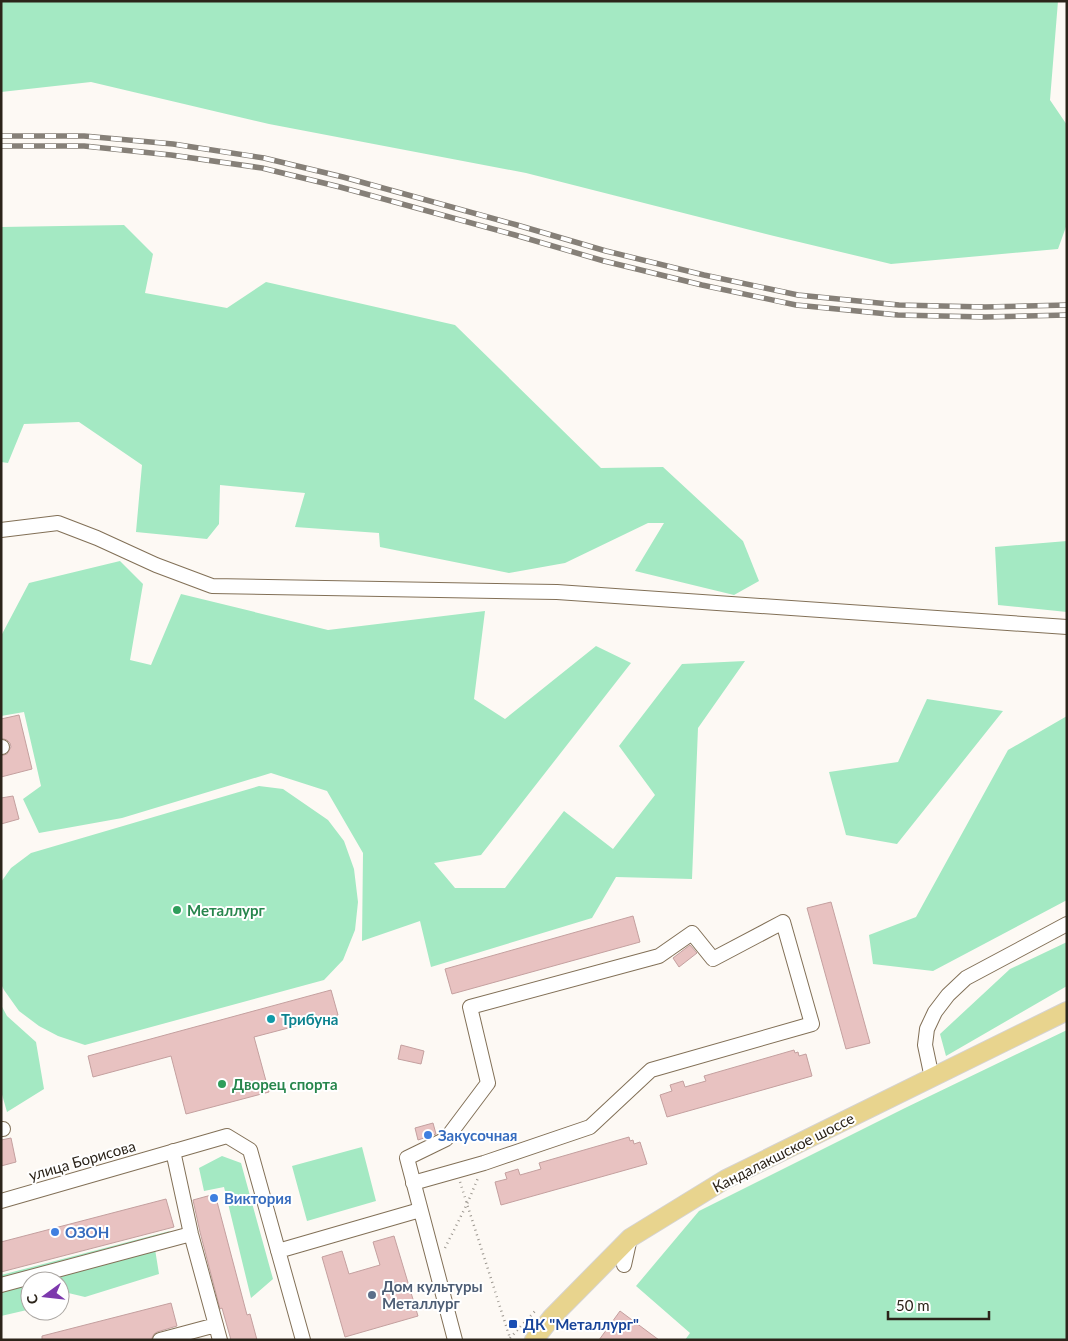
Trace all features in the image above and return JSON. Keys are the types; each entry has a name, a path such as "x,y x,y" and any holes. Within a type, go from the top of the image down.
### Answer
{"main road":[{"name":"Кандалакшское шоссе","path":"534,1340 552,1317 630,1238 726,1179 1067,1011"}],"street":[{"path":"1,530 58,523 98,538 156,565 212,586 558,592 1067,627"},
{"path":"413,1183 484,1163 590,1127 651,1070 812,1024 782,922 713,959 692,933 659,956 470,1007 488,1083 446,1138 407,1158 413,1183 420,1210 455,1340"},
{"path":"932,1078 926,1045 927,1028 948,994 966,978 1067,924"},
{"name":"улица Борисова","path":"1,1201 227,1136 250,1150 303,1340"},
{"path":"173,1151 191,1234 220,1340"},
{"path":"278,1251 420,1210"},
{"path":"1,1285 191,1234"},
{"path":"624,1265 630,1238"},
{"path":"160,1340 216,1325"}],"path":[{"path":"436,1267 467,1204 484,1163"},
{"path":"456,1171 511,1340"}],"green space":[{"path":"1,1 1058,1 1050,100 1067,125 1067,224 1058,249 891,264 526,173 269,124 91,82 1,92"},
{"path":"124,225 153,254 145,293 227,308 266,282 455,325 601,468 663,467 743,541 759,581 734,595 635,571 664,523 648,523 565,563 509,573 380,547 379,533 295,527 305,493 220,485 219,524 207,539 136,532 142,465 79,422 24,424 8,463 1,462 1,227"},
{"path":"1067,541 1067,612 998,605 995,547"},
{"path":"120,561 143,584 130,660 151,665 181,594 328,630 485,611 474,699 505,719 596,646 631,663 481,855 434,863 455,888 505,888 564,811 613,849 655,795 619,746 682,664 745,661 698,728 692,879 616,877 592,918 431,967 420,921 362,941 363,853 327,791 271,773 122,818 39,833 23,799 41,786 24,712 1,716 1,636 29,583"},
{"path":"927,699 1003,711 897,844 846,835 829,772 898,762"},
{"path":"1067,716 1067,900 933,971 873,964 869,935 916,917 1008,750"},
{"path":"259,786 283,789 328,820 344,841 354,869 358,902 355,930 343,960 324,980 85,1045 58,1036 39,1026 19,1011 1,984 1,882 11,868 31,853"},
{"path":"1067,942 1067,986 946,1056 940,1034 1010,969"},
{"path":"1,1005 7,1016 36,1042 44,1089 7,1112 1,1091"},
{"path":"1067,1030 1067,1340 685,1340 690,1333 636,1286 699,1211 905,1108"},
{"path":"362,1147 376,1201 307,1221 292,1166"},
{"path":"222,1156 241,1163 273,1279 251,1298 224,1187 204,1191 199,1168"},
{"path":"170,1231 164,1238 42,1271 20,1271 20,1277 1,1282 1,1275"},
{"path":"155,1249 159,1274 85,1297 70,1293 69,1271"},
{"path":"20,1284 20,1312 1,1316 1,1289"}],"building":[{"path":"19,715 32,769 1,777 1,756 7,754 11,747 7,740 1,738 1,719"},
{"path":"13,796 19,819 1,824 1,798"},
{"path":"831,902 870,1043 846,1049 807,908"},
{"path":"633,916 640,942 452,994 445,969"},
{"path":"690,945 697,953 679,967 673,958"},
{"path":"331,990 338,1015 254,1037 269,1092 186,1114 171,1056 93,1077 88,1056"},
{"path":"401,1045 424,1051 421,1064 398,1059"},
{"path":"794,1050 795,1053 798,1052 799,1056 806,1054 812,1076 667,1117 660,1095 672,1091 670,1085 683,1081 685,1087 706,1081 704,1076"},
{"path":"433,1123 436,1134 418,1140 415,1128"},
{"path":"629,1137 630,1141 633,1140 634,1144 640,1142 647,1164 501,1205 495,1182 507,1179 505,1173 518,1169 520,1175 541,1169 539,1163"},
{"path":"11,1138 16,1162 1,1166 1,1140"},
{"path":"215,1194 247,1315 250,1314 257,1340 231,1340 222,1308 220,1309 193,1200"},
{"path":"166,1199 174,1227 1,1272 1,1242"},
{"name":"Дом культуры Металлург","path":"394,1236 418,1316 345,1337 322,1257 342,1251 349,1274 380,1265 373,1242"},
{"path":"171,1303 177,1326 157,1332 151,1340 42,1340 42,1336"},
{"path":"620,1311 659,1340 599,1340"}],"railway":[{"path":"1,136 84,136 173,144 264,158 343,177 606,251 704,275 798,295 899,305 985,307 1067,305"},
{"path":"1,146 84,146 171,155 262,168 340,187 604,261 702,285 796,305 898,315 985,317 1067,315"}],"place":[{"name":"Металлург","path":"177,910"},
{"name":"Трибуна","path":"271,1019"},
{"name":"Дворец спорта","path":"222,1084"},
{"name":"Закусочная","path":"428,1135"},
{"name":"Виктория","path":"214,1198"},
{"name":"ОЗОН","path":"55,1232"},
{"name":"Дом культуры Металлург","path":"372,1295"},
{"name":"ДК \"Металлург\"","path":"513,1324"}]}
